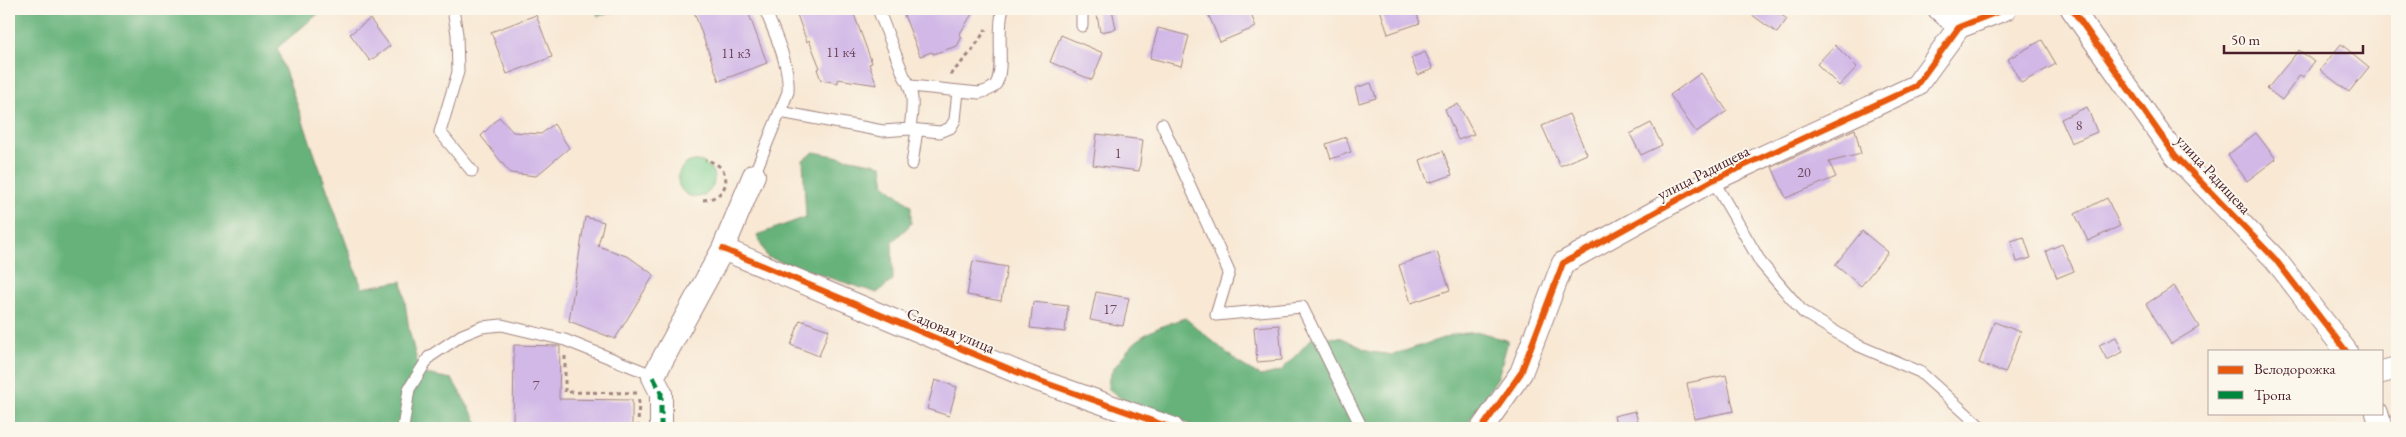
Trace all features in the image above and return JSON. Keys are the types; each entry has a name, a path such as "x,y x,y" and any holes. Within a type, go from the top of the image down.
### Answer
{"street":[{"path":"1939,9 1959,27 2005,9"},
{"name":"улица Радищева","path":"2072,9 2174,155 2275,259 2345,350"},
{"name":"улица Радищева","path":"1482,428 1520,373 1562,263 1713,180 1916,86 1959,27"},
{"path":"661,428 651,388 723,249 754,175"},
{"name":"Садовая улица","path":"723,249 1029,377 1172,428"},
{"path":"2384,371 2397,368"},
{"path":"2377,414 2382,428"}],"lane":[{"path":"454,9 458,72 440,132 472,171"},
{"path":"754,175 788,92 789,81 787,70 765,9"},
{"path":"878,9 904,76 911,86 914,130 912,164"},
{"path":"911,86 979,93 988,91 996,84 1000,73 999,21 1003,9"},
{"path":"1082,9 1082,26"},
{"path":"780,112 883,131 914,130 940,132 950,128 955,120 958,91"},
{"path":"1162,124 1229,272 1216,315 1302,307 1362,428"},
{"path":"1713,180 1761,263 1803,312 1857,345 1920,372 1982,428"},
{"path":"403,428 409,389 429,357 462,335 482,327 502,325 565,340 645,372 651,388"}],"path":[{"path":"936,89 972,51 986,28 999,21"},
{"path":"702,200 712,199 720,194 725,186 726,176 722,167 714,161 705,160"},
{"path":"565,340 565,392 651,388 638,428"}],"green space":[{"path":"9,9 324,9 277,48 362,288 402,281 409,330 420,373 452,379 481,428 9,428"},
{"path":"596,9 625,9 598,16"},
{"path":"814,152 882,165 885,185 911,206 911,224 892,242 893,280 877,293 767,257 757,235 806,217 803,160"},
{"path":"696,161 703,162 709,166 713,172 713,186 709,192 703,196 696,197 689,196 683,192 679,186 678,179 679,172 683,166 689,162"},
{"path":"1185,318 1239,363 1261,376 1281,371 1314,336 1342,338 1371,352 1393,355 1455,334 1480,332 1508,341 1498,377 1465,428 1199,428 1120,398 1108,388 1112,372 1132,345 1155,329"}],"building":[{"path":"693,9 747,9 767,63 719,81"},
{"path":"795,9 852,9 872,63 869,64 877,85 838,79 838,83 821,80 817,69 820,68 809,40 807,42"},
{"path":"911,9 975,9 959,35 962,37 957,46 920,56 903,12"},
{"path":"1096,9 1112,9 1116,29 1100,32"},
{"path":"1206,9 1249,9 1256,27 1220,42"},
{"path":"1380,9 1415,9 1420,23 1388,34"},
{"path":"1744,9 1773,9 1787,19 1777,33"},
{"path":"536,15 552,57 507,74 491,32"},
{"path":"370,19 390,46 370,61 350,34"},
{"path":"1158,28 1189,36 1181,66 1150,58"},
{"path":"1061,35 1103,53 1092,80 1050,62"},
{"path":"2042,40 2056,64 2021,83 2008,59"},
{"path":"2341,44 2369,67 2349,92 2320,70"},
{"path":"1835,45 1857,67 1839,86 1817,64"},
{"path":"2299,50 2314,62 2303,77 2300,75 2282,100 2267,89"},
{"path":"1425,52 1433,69 1418,75 1411,58"},
{"path":"1701,73 1727,111 1696,132 1670,95"},
{"path":"1371,83 1376,98 1359,103 1355,88"},
{"path":"1458,104 1474,134 1458,140 1445,109"},
{"path":"2087,107 2097,132 2071,143 2061,119"},
{"path":"1569,114 1587,154 1560,166 1542,126"},
{"path":"499,117 513,132 541,134 554,124 569,148 536,176 510,173 481,136"},
{"path":"1651,123 1662,145 1641,155 1630,134"},
{"path":"1855,129 1861,154 1829,162 1836,177 1786,198 1772,167"},
{"path":"2256,133 2276,159 2247,181 2228,155"},
{"path":"1097,134 1143,140 1139,171 1093,165"},
{"path":"1346,137 1351,152 1331,159 1326,144"},
{"path":"1443,151 1452,175 1428,183 1420,160"},
{"path":"2107,198 2120,226 2088,241 2075,214"},
{"path":"585,217 604,222 598,246 629,257 654,275 615,339 569,321"},
{"path":"1862,231 1888,252 1861,286 1835,265"},
{"path":"2024,237 2031,258 2017,262 2011,241"},
{"path":"2062,244 2074,271 2057,278 2046,251"},
{"path":"1437,252 1450,290 1411,303 1399,265"},
{"path":"973,261 1007,267 1001,301 967,295"},
{"path":"2174,286 2199,327 2171,344 2146,304"},
{"path":"1096,292 1129,298 1123,326 1090,320"},
{"path":"1033,302 1068,306 1065,332 1030,328"},
{"path":"800,320 829,330 819,356 791,345"},
{"path":"1994,322 2021,332 2005,373 1979,363"},
{"path":"1279,325 1282,360 1257,362 1254,327"},
{"path":"2116,337 2123,352 2107,360 2099,345"},
{"path":"514,345 560,346 559,399 632,400 632,428 513,428"},
{"path":"1726,375 1734,411 1694,419 1687,383"},
{"path":"935,380 957,387 949,416 927,409"},
{"path":"1635,411 1640,428 1617,428 1614,416"}],"marked path":[{"path":"653,377 661,393 661,428"}],"cycle path":[{"path":"1482,428 1521,373 1563,263 1713,180 1916,86 1959,27 2005,9"},
{"path":"2072,9 2175,155 2275,259 2345,350"},
{"path":"723,249 1029,377 1172,428"}]}
